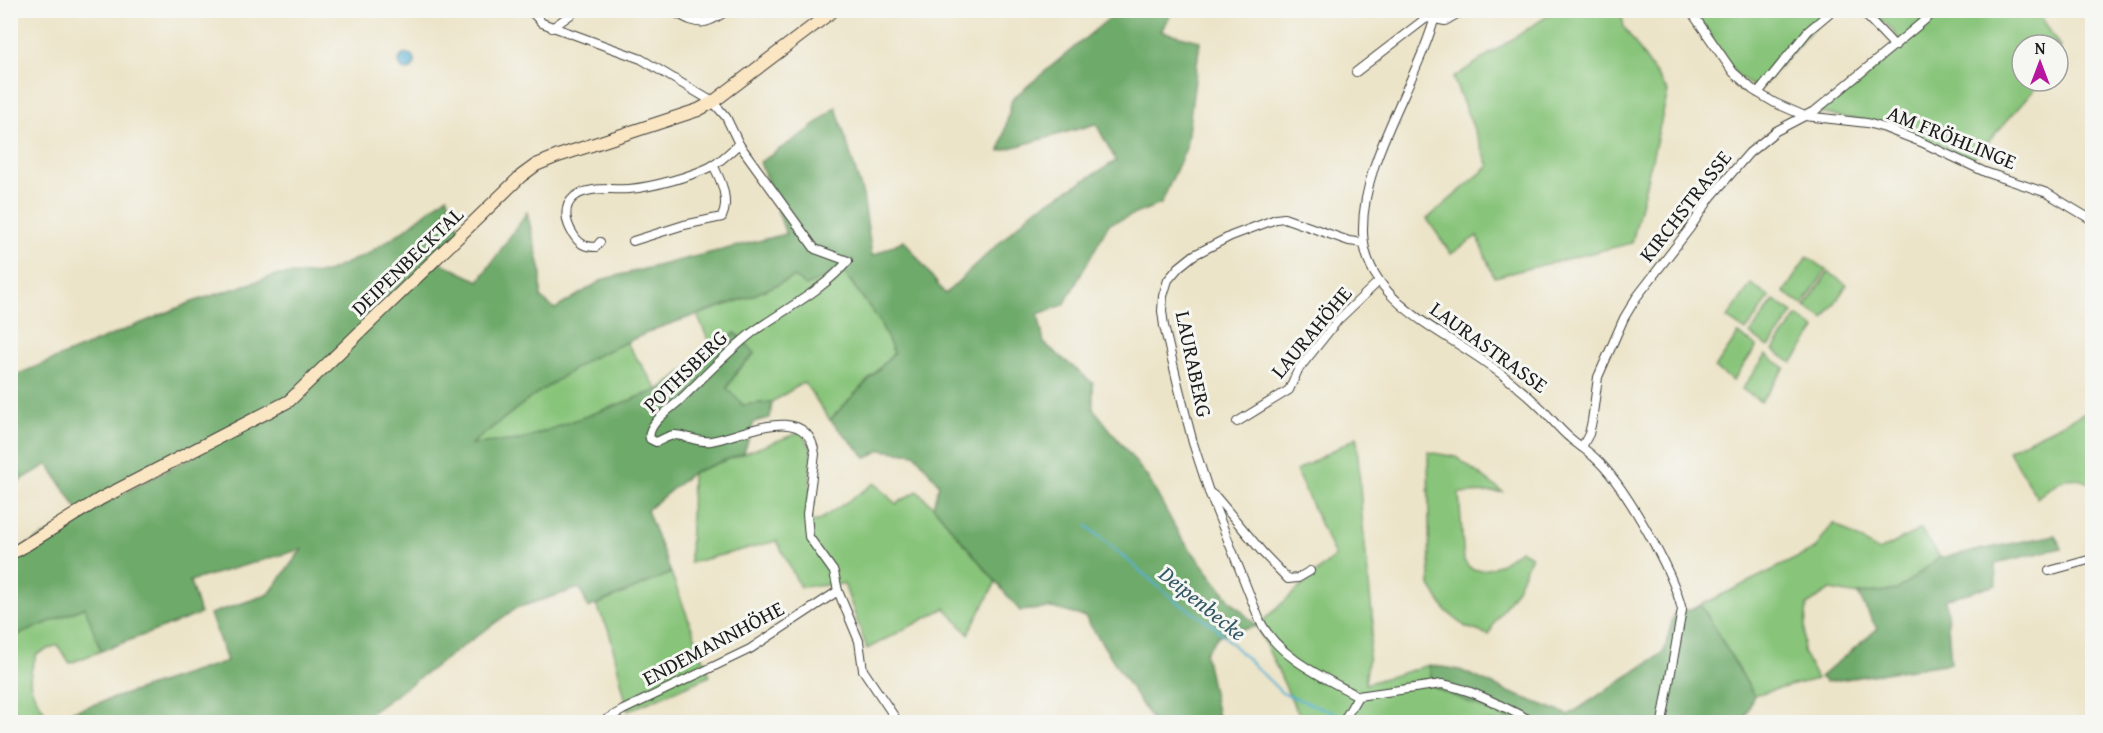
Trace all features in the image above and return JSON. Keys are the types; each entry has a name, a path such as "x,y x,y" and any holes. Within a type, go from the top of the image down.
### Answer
{"main road":[{"name":"DEIPENBECKTAL","path":"10,553 27,545 100,499 299,394 521,176 537,165 698,110 713,102 834,10"}],"street":[{"path":"530,10 542,23 640,59 713,102 726,117 739,144 713,165 649,186 591,191 576,195 567,207 570,229 580,244 596,247 600,242"},
{"path":"552,28 577,10"},
{"path":"670,10 696,23 708,23 728,10"},
{"path":"1356,72 1425,20 1436,14 1445,21 1464,10"},
{"name":"AM FRÖHLINGE","path":"1690,10 1733,72 1758,93 1805,116 1867,123 1885,128 1986,172 2048,193 2092,220"},
{"path":"1758,93 1808,31 1833,10"},
{"path":"1861,10 1895,46"},
{"name":"KIRCHSTRASSE","path":"1582,447 1589,434 1598,376 1624,318 1636,298 1711,197 1749,153 1776,131 1816,110 1936,10"},
{"name":"LAURASTRASSE","path":"1436,14 1414,74 1377,158 1365,214 1364,243 1370,262 1379,281 1389,293 1414,315 1500,373 1540,407 1569,438 1596,458 1616,480 1664,564 1680,599 1682,610 1662,723"},
{"name":"POTHSBERG","path":"739,144 814,249 848,261 827,283 797,301 736,345 663,416 649,433 650,440 656,442 677,435 706,441 763,427 791,426 804,429 814,447 815,454 807,529 814,546 834,572 838,591 859,641 863,670 898,723"},
{"path":"633,241 684,225 722,217 725,211 725,198 722,184 713,165"},
{"name":"LAURABERG","path":"1358,696 1302,666 1264,631 1209,492 1181,398 1162,311 1163,296 1168,280 1179,267 1203,250 1247,229 1276,219 1284,218 1349,241 1364,243"},
{"name":"LAURAHÖHE","path":"1237,422 1289,390 1298,370 1331,328 1379,281"},
{"name":"LAURABERG","path":"1209,492 1217,498 1288,579 1298,578 1310,571"},
{"path":"2049,571 2092,559"},
{"name":"ENDEMANNHÖHE","path":"602,723 623,710 750,648 820,605 838,591"},
{"path":"1343,723 1358,696 1442,684 1480,696 1534,723"}],"green space":[{"path":"1118,11 1173,11 1161,31 1200,41 1186,148 1161,204 1109,224 1064,305 1038,314 1044,343 1093,383 1093,408 1148,478 1180,536 1230,600 1257,626 1219,635 1205,653 1219,722 1153,722 1085,617 1052,608 1020,611 933,506 939,484 915,454 880,450 867,458 830,420 894,353 879,320 840,270 806,286 794,277 749,297 658,328 589,359 529,399 471,444 521,440 658,390 735,333 755,353 738,370 727,388 743,405 772,402 770,418 754,422 744,453 692,473 647,510 671,573 588,608 580,588 516,608 358,722 50,722 49,719 227,661 210,614 269,594 302,549 190,581 200,614 101,651 85,607 11,638 10,554 277,411 439,262 479,281 527,212 541,271 541,298 555,309 604,279 786,234 760,162 809,130 836,107 863,195 872,256 904,240 945,294 1033,211 1116,161 1096,124 1000,151 1012,99"},
{"path":"1555,11 1621,11 1624,27 1668,92 1632,243 1494,277 1477,236 1451,254 1427,219 1489,166 1453,78"},
{"path":"1692,11 1828,11 1758,91 1734,72"},
{"path":"1870,11 2039,11 2051,33 2010,33 2010,93 2031,93 1973,159 1873,122 1818,113 1902,46 1893,30"},
{"path":"447,196 461,233 294,395 79,512 48,464 11,486 11,377 192,302 277,275 325,273 369,253 403,231"},
{"path":"1807,257 1826,270 1803,305 1784,292"},
{"path":"843,271 879,320 894,353 830,420 804,382 772,402 743,405 727,388 738,370 755,353 735,333 713,350 697,315 749,297 794,277"},
{"path":"1828,272 1847,285 1824,319 1805,307"},
{"path":"1751,284 1770,297 1746,331 1727,318"},
{"path":"1774,300 1793,313 1769,347 1750,334"},
{"path":"1797,316 1816,329 1792,363 1773,350"},
{"path":"1738,334 1757,346 1733,381 1715,368"},
{"path":"626,342 658,390 521,440 470,445 529,399 589,359"},
{"path":"1766,355 1785,368 1761,402 1742,389"},
{"path":"2092,409 2092,484 2083,480 2062,480 2037,498 2008,450"},
{"path":"801,432 811,448 809,522 818,521 875,483 896,504 917,491 933,506 996,582 968,634 945,608 867,649 844,584 800,587 777,541 690,563 692,473"},
{"path":"1357,437 1362,517 1373,623 1365,684 1429,665 1433,687 1518,722 1312,722 1297,711 1257,626 1335,556 1296,471"},
{"path":"1428,452 1456,457 1503,492 1459,493 1464,561 1468,566 1477,570 1491,568 1520,550 1531,556 1517,589 1495,621 1489,635 1466,627 1446,611 1430,586"},
{"path":"1833,523 1879,551 1921,529 1940,557 1897,590 1859,595 1830,590 1807,605 1803,651 1817,679 1754,695 1701,605 1815,549"},
{"path":"2055,535 2062,548 1995,563 1996,585 1946,599 1951,663 1826,682 1820,677 1877,629 1858,594 1897,590 1939,558"},
{"path":"671,573 710,676 628,711 609,631 596,605"},
{"path":"1701,605 1754,695 1745,718 1740,722 1514,722 1433,687 1429,665 1460,670 1569,715 1664,652 1674,615"},
{"path":"86,607 101,651 70,663 57,645 37,654 32,666 30,684 50,722 11,722 10,638"}],"water":[{"path":"404,54 410,54 415,62 413,68 404,70 399,65 399,59"}],"waterway":[{"name":"Deipenbecke","path":"1087,526 1177,602 1214,626 1282,693 1342,716"}]}
